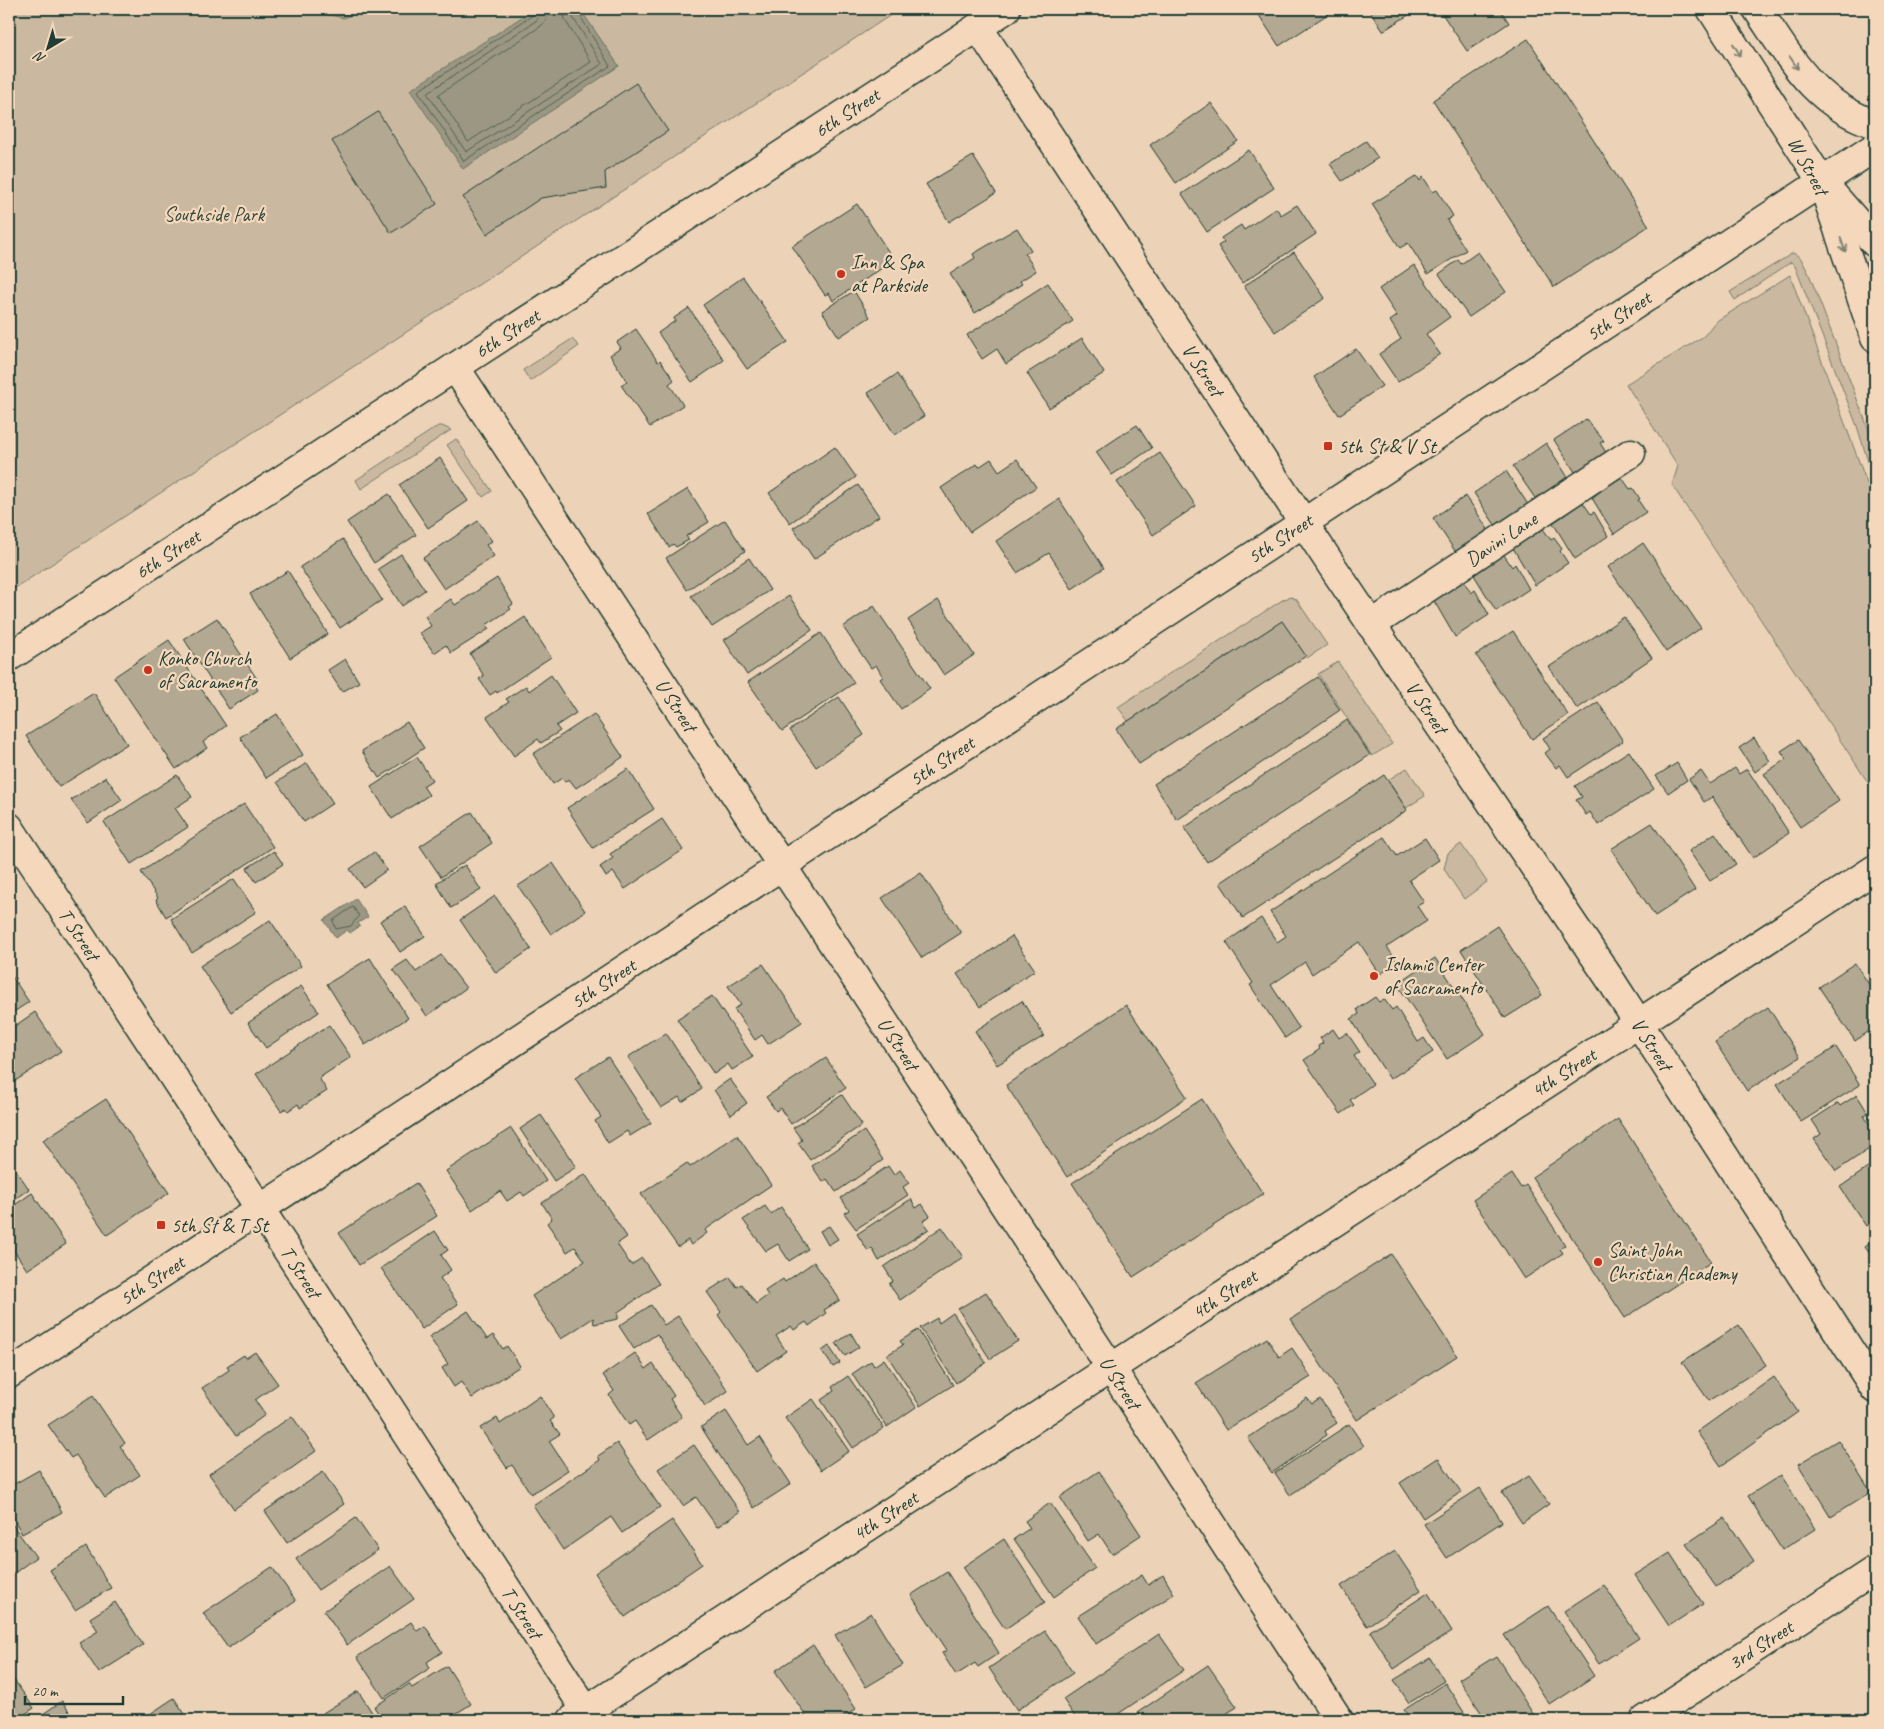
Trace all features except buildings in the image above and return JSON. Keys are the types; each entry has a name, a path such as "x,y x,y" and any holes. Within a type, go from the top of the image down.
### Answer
{"main road":[{"name":"6th Street","path":"9,657 1006,9"},
{"name":"W Street","path":"1711,9 1822,182 1875,338"},
{"path":"1757,9 1800,72 1821,95 1847,112 1875,124"},
{"name":"V Street","path":"978,27 1371,624 1639,1024 1875,1389"},
{"name":"5th Street","path":"9,1374 1875,147"},
{"path":"1822,182 1875,243"},
{"name":"U Street","path":"455,367 1111,1368 1339,1720"},
{"name":"Davini Lane","path":"1371,624 1632,453"},
{"name":"T Street","path":"9,826 260,1208 583,1717"},
{"name":"4th Street","path":"583,1717 1111,1368 1875,869"},
{"name":"3rd Street","path":"1644,1720 1875,1570"}],"green space":[{"name":"Southside Park","path":"9,9 900,9 9,592"},
{"path":"1793,253 1800,257 1809,274 1875,446 1875,484 1857,426 1795,266 1791,262 1735,300 1730,292"},
{"path":"1790,275 1875,505 1875,793 1672,485 1678,466 1626,384 1704,336 1715,322"},
{"path":"572,339 579,346 530,381 523,370"},
{"path":"438,426 451,430 361,489 356,480"},
{"path":"456,439 492,491 483,497 447,445"},
{"path":"1291,597 1296,599 1327,645 1307,658 1282,621 1128,721 1118,707 1284,599"},
{"path":"1338,662 1392,744 1372,756 1318,674"},
{"path":"1407,768 1425,796 1406,808 1388,780"},
{"path":"1461,844 1487,882 1464,899 1444,869 1448,853"}],"water":[{"path":"302,9 364,9 344,18"},
{"path":"534,9 580,9 619,66 463,169 410,90"},
{"path":"356,899 368,917 358,923 360,926 350,933 347,930 336,938 324,920"}],"place":[{"name":"Inn & Spa at Parkside","path":"841,274"},
{"name":"5th St & V St","path":"1328,446"},
{"name":"Konko Church of Sacramento","path":"148,670"},
{"name":"Islamic Center of Sacramento","path":"1374,976"},
{"name":"5th St & T St","path":"161,1225"},
{"name":"Saint John Christian Academy","path":"1598,1262"}]}
